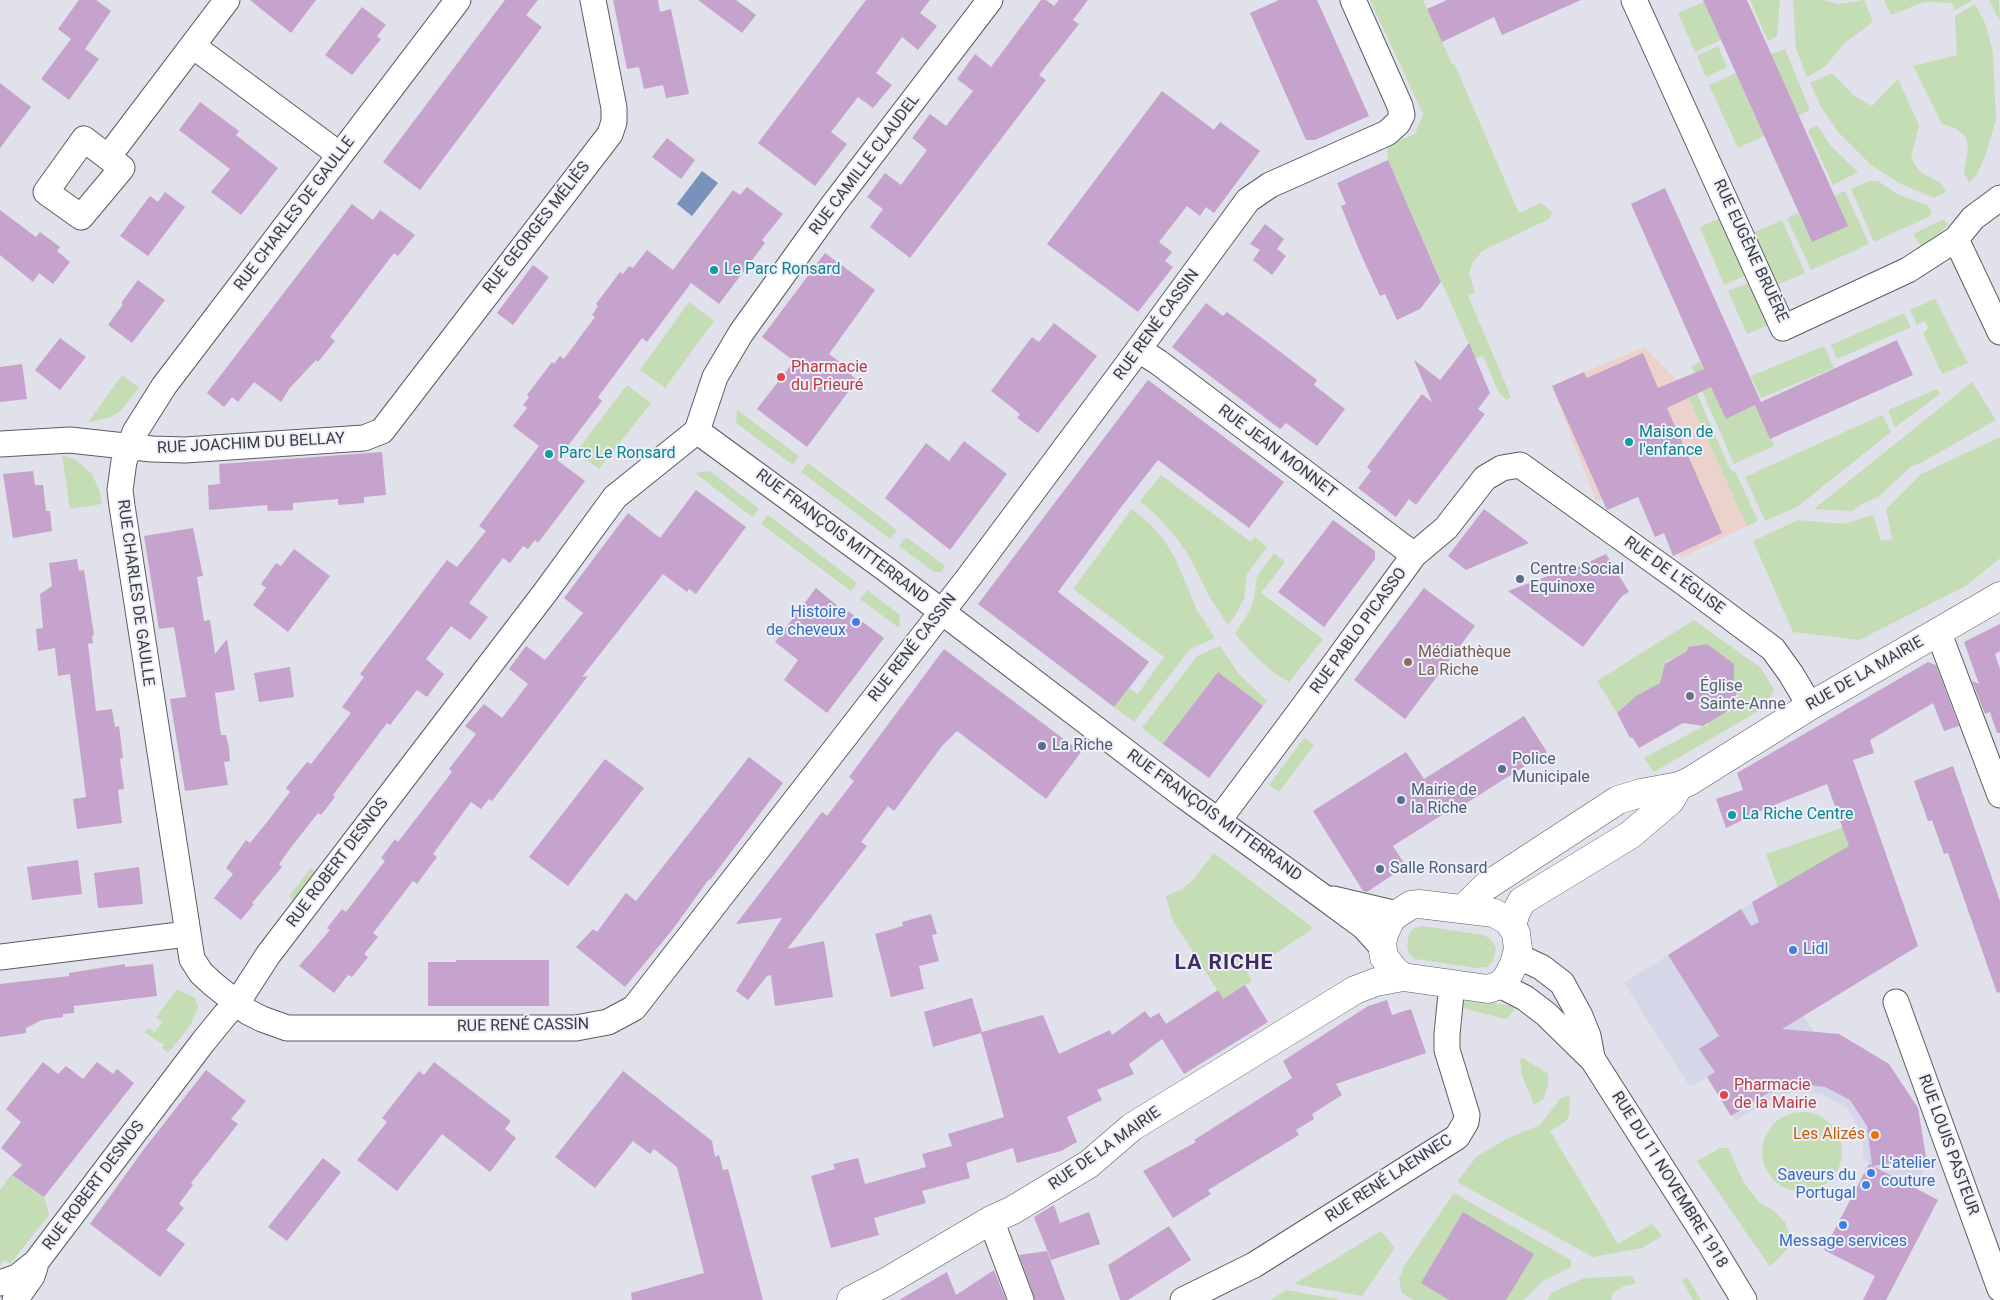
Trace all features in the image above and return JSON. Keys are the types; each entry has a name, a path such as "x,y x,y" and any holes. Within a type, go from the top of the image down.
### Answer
{"street":[{"path":"108,157 227,0"},
{"name":"RUE CHARLES DE GAULLE","path":"237,1003 201,972 192,959 122,506 120,490 124,461 128,447 164,386 458,0"},
{"name":"RUE GEORGES MÉLIÈS","path":"382,430 610,134 614,122 614,108 593,0"},
{"name":"RUE CAMILLE CLAUDEL","path":"697,431 715,377 741,333 833,205 990,0"},
{"name":"RUE RENÉ CASSIN","path":"237,1003 262,1020 287,1028 299,1029 576,1028 608,1022 634,1008 942,611 1139,350 1248,200 1270,185 1387,133 1398,123 1402,115 1400,106 1353,0"},
{"name":"RUE EUGÈNE BRUÈRE","path":"1634,0 1783,328 1908,270 1956,239"},
{"path":"193,46 340,155"},
{"path":"2000,198 1973,218 1956,239 2000,332"},
{"name":"RUE JEAN MONNET","path":"1139,350 1158,362 1414,555"},
{"name":"RUE JOACHIM DU BELLAY","path":"0,444 70,440 128,447 185,450 364,438 382,430"},
{"name":"RUE ROBERT DESNOS","path":"0,1283 17,1277 36,1262 203,1042 225,1014 237,1003 268,955 544,594 615,497 697,431"},
{"name":"RUE FRANÇOIS MITTERRAND","path":"697,431 942,611 1218,821 1364,927 1382,949"},
{"name":"RUE PABLO PICASSO","path":"1218,821 1414,555 1446,528 1485,478 1502,468 1520,465"},
{"name":"RUE DE L'ÉGLISE","path":"1520,465 1773,649 1810,706"},
{"name":"RUE DE LA MAIRIE","path":"1463,909 1485,887 1618,800 1641,793 1679,786 1810,706 2000,596"},
{"path":"1938,631 2000,795"},
{"name":"RUE DE LA MAIRIE","path":"1512,926 1522,901 1630,835 1670,801 1679,786"},
{"name":"RUE FRANÇOIS MITTERRAND","path":"1322,896 1372,910 1397,914"},
{"path":"1420,904 1463,909 1502,916 1512,926 1518,940 1517,956 1510,972 1500,986 1488,989 1403,977 1386,962 1382,949 1384,934 1391,919 1397,914 1411,905 1420,904"},
{"path":"0,957 187,934"},
{"name":"RUE DE LA MAIRIE","path":"1355,990 1382,949"},
{"name":"RUE DU 11 NOVEMBRE 1918","path":"1517,956 1541,967 1562,983 1580,1016 1588,1036 1593,1060"},
{"name":"RUE DE LA MAIRIE","path":"851,1300 886,1282 991,1220 1013,1210 1089,1164 1132,1127 1355,990 1376,982 1403,977"},
{"name":"RUE RENÉ LAENNEC","path":"1183,1300 1254,1265 1456,1137 1466,1122 1467,1115 1447,1050 1452,984"},
{"name":"RUE DU 11 NOVEMBRE 1918","path":"1500,986 1525,998 1546,1014 1593,1060 1710,1242 1744,1300"},
{"name":"RUE LOUIS PASTEUR","path":"1896,1002 2000,1289"},
{"path":"991,1220 1022,1300"},
{"name":"RUE ROBERT DESNOS","path":"15,1300 32,1276 36,1262"}],"shaded area":[{"name":"Maison de l'enfance","path":"1644,347 1683,386 1747,526 1681,558 1671,529 1634,484 1596,501 1552,386"},
{"path":"1777,887 1777,889 1918,946 1803,1016 1814,1032 1839,1034 1889,1064 1926,1157 1920,1183 1906,1183 1862,1159 1864,1155 1859,1129 1846,1107 1821,1094 1795,1091 1767,1102 1735,1121 1707,1077 1690,1087 1624,983"}],"green space":[{"path":"1370,0 1423,0 1452,64 1454,63 1519,213 1541,203 1552,212 1549,219 1482,251 1472,264 1469,274 1475,292 1468,296 1511,397 1507,400 1499,393 1483,356 1475,358 1388,160 1387,146 1415,134 1423,114"},
{"path":"1750,0 1780,0 1777,36 1768,41"},
{"path":"1793,0 1822,0 1839,4 1864,0 1873,22 1843,44 1826,66 1807,77 1796,49"},
{"path":"1884,0 1973,0 1955,10 1951,3 1924,2 1891,15"},
{"path":"1989,0 1999,0 2000,21"},
{"path":"1704,2 1721,40 1695,52 1678,13"},
{"path":"1975,4 1986,25 1993,52 1996,120 1985,156 1977,174 1969,183 1964,173 1968,150 1966,137 1955,128 1942,124 1913,66 1957,55 1955,16"},
{"path":"1718,46 1727,67 1706,77 1697,56"},
{"path":"1785,49 1810,110 1798,116 1771,54"},
{"path":"1736,73 1764,136 1738,148 1709,85"},
{"path":"1832,73 1853,95 1872,106 1898,79 1919,125 1911,158 1920,172 1941,183 1946,192 1934,198 1901,184 1871,165 1839,133 1821,107 1810,83"},
{"path":"1817,125 1831,146 1858,172 1833,185 1808,130"},
{"path":"1870,181 1878,181 1897,194 1928,206 1932,211 1930,216 1874,242 1851,189"},
{"path":"1845,191 1869,244 1811,270 1787,218 1798,213 1812,242 1847,226 1834,196"},
{"path":"1725,216 1749,274 1724,285 1700,227"},
{"path":"1944,219 1948,225 1923,249 1913,234"},
{"path":"1782,220 1805,273 1772,287 1750,234"},
{"path":"1753,281 1771,324 1747,334 1728,291"},
{"path":"1935,299 1968,363 1942,374 1923,333 1928,328 1925,321 1917,325 1910,310"},
{"path":"689,302 714,321 665,388 640,370"},
{"path":"1904,313 1911,327 1837,359 1831,345"},
{"path":"1824,346 1834,368 1761,398 1751,376"},
{"path":"1700,362 1726,419 1755,405 1774,446 1734,464 1691,366"},
{"path":"122,375 139,388 120,411 111,417 88,422"},
{"path":"1972,382 1996,420 1919,464 1913,465 1878,497 1860,505 1853,511 1814,509"},
{"path":"627,385 651,403 599,469 576,452"},
{"path":"1683,386 1694,387 1730,469 1736,473 1758,521 1747,526"},
{"path":"1937,389 1940,394 1895,427 1888,410"},
{"path":"737,410 799,456 793,465 736,423"},
{"path":"1882,415 1891,432 1797,507 1765,521 1745,477"},
{"path":"2000,437 2000,558 1966,586 1859,640 1793,632 1753,541 1798,520 1844,524 1873,515 1881,541 1892,539 1886,509 1921,474"},
{"path":"62,455 76,460 91,473 99,489 102,504 70,509"},
{"path":"808,463 897,530 890,539 801,472"},
{"path":"710,471 759,509 752,517 695,473"},
{"path":"1161,475 1251,542 1255,537 1267,547 1247,574 1244,599 1228,625 1209,596 1189,556 1175,536 1140,501"},
{"path":"1132,509 1150,524 1164,540 1175,558 1197,610 1215,638 1190,649 1134,722 1114,707 1129,688 1138,694 1164,657 1073,589"},
{"path":"768,515 857,583 851,591 761,524"},
{"path":"906,537 945,566 941,572 934,572 899,546"},
{"path":"1274,553 1285,562 1261,593 1323,639 1289,682 1277,675 1257,658 1235,634 1250,610 1257,576"},
{"path":"867,590 900,615 899,628 860,599"},
{"path":"1694,620 1761,668 1774,690 1762,709 1654,772 1644,758 1704,726 1708,726 1708,723 1725,712 1729,713 1730,711 1727,710 1735,696 1736,698 1739,696 1730,681 1734,670 1716,658 1707,644 1688,647 1687,651 1671,660 1666,660 1666,663 1669,664 1662,682 1627,704 1617,713 1597,681"},
{"path":"1220,646 1239,674 1267,701 1263,706 1218,672 1163,744 1142,728 1197,656"},
{"path":"1304,738 1314,745 1279,792 1269,785"},
{"path":"1873,817 1877,829 1778,889 1766,854"},
{"path":"1214,853 1312,927 1311,930 1247,972 1252,981 1223,999 1172,919 1166,896 1182,889 1191,882"},
{"path":"311,868 316,872 295,901 289,896"},
{"path":"1422,926 1483,935 1491,939 1496,948 1493,961 1487,967 1477,968 1415,959 1409,954 1407,946 1409,934 1414,928"},
{"path":"177,989 195,998 198,1008 190,1026 168,1053 162,1048 164,1045 144,1032 149,1028 155,1032 162,1022 156,1017"},
{"path":"1465,999 1516,1006 1509,1017 1505,1019 1459,1007 1461,1001"},
{"path":"1522,1057 1548,1074 1548,1085 1543,1100 1534,1104 1522,1076 1520,1061"},
{"path":"1570,1095 1569,1117 1565,1122 1550,1131 1618,1244 1652,1224 1662,1236 1642,1248 1593,1257 1457,1182 1476,1157 1508,1138 1540,1125 1560,1099"},
{"path":"1802,1112 1817,1115 1830,1124 1839,1137 1842,1152 1839,1167 1830,1180 1817,1189 1802,1192 1787,1189 1774,1180 1765,1167 1762,1152 1765,1137 1774,1124 1787,1115"},
{"path":"1720,1148 1728,1148 1744,1183 1759,1202 1774,1211 1785,1222 1790,1236 1788,1248 1770,1267 1697,1161"},
{"path":"11,1175 44,1197 49,1215 10,1264 4,1260 0,1265 0,1190"},
{"path":"1454,1193 1571,1260 1571,1267 1543,1281 1524,1300 1413,1300 1402,1293 1399,1279 1404,1266"},
{"path":"1381,1231 1395,1248 1362,1296 1294,1284"},
{"path":"1633,1276 1636,1284 1624,1286 1613,1293 1611,1300 1547,1300 1553,1292 1584,1278"},
{"path":"1687,1277 1701,1300 1693,1300 1682,1280"},
{"path":"1286,1290 1341,1300 1271,1300"}],"water":[{"path":"702,171 718,183 692,216 677,204"}],"building":[{"path":"79,0 96,0 111,11 85,49 99,59 69,100 41,79 71,39 58,29"},
{"path":"250,0 316,0 291,33"},
{"path":"505,0 538,0 526,15 542,27 420,190 383,162"},
{"path":"613,0 658,0 660,12 671,9 689,94 666,98 663,85 644,89 639,67 627,69"},
{"path":"698,0 736,0 756,15 742,33"},
{"path":"866,0 930,0 920,13 937,26 918,50 902,37 876,73 892,85 873,108 858,97 831,132 847,144 815,186 758,143"},
{"path":"1041,0 1046,0 1054,6 1059,0 1088,0 1073,20 1079,24 1039,75 1046,80 910,258 870,227 883,209 867,197 885,173 901,185 927,150 912,138 930,114 946,126 973,91 957,79 975,54 991,67"},
{"path":"1279,0 1317,0 1369,116 1315,140 1306,140 1250,13"},
{"path":"1447,0 1581,0 1502,35 1494,17 1442,42 1427,9"},
{"path":"1703,0 1747,0 1848,226 1812,242"},
{"path":"362,7 386,25 377,36 381,39 352,75 325,55"},
{"path":"0,83 31,107 0,148"},
{"path":"1162,91 1214,130 1220,122 1260,151 1214,213 1206,207 1200,216 1187,206 1159,242 1172,252 1165,261 1173,267 1138,312 1047,244"},
{"path":"200,102 239,131 236,135 278,168 241,215 211,192 230,169 179,130"},
{"path":"667,138 695,160 681,179 652,157"},
{"path":"1388,160 1441,282 1420,309 1397,320 1385,294 1380,296 1362,257 1341,206 1346,204 1337,183"},
{"path":"747,187 783,214 762,240 765,243 719,304 691,283 647,342 642,338 598,397 602,401 557,460 585,481 538,543 535,540 528,549 523,546 510,563 503,558 469,603 488,617 470,640 451,626 426,659 444,674 427,697 417,690 390,725 387,723 333,795 335,797 321,815 318,813 292,846 279,864 282,867 252,903 254,904 241,920 214,898 233,874 226,868 246,840 250,843 290,792 286,788 307,762 311,764 351,713 342,707 364,677 360,674 447,560 457,567 486,531 479,526 539,446 513,426 527,408 523,405 529,397 527,395 552,362 554,364 560,356 564,359 595,317 592,315 598,306 596,304 620,272 623,274 629,266 633,268 647,250 673,270 733,190 740,195"},
{"path":"1665,188 1761,402 1897,340 1913,375 1770,439 1755,405 1726,419 1711,387 1667,408 1722,533 1673,556 1664,533 1655,537 1638,497 1607,510 1552,386 1584,372 1587,378 1643,353 1658,388 1704,369 1631,204"},
{"path":"165,192 185,207 148,256 120,236 150,196 158,202"},
{"path":"352,204 373,220 380,210 415,235 398,256 394,253 330,337 335,341 318,362 316,360 289,389 281,402 254,382 238,402 232,397 224,407 207,393"},
{"path":"0,210 36,237 40,232 60,247 57,251 70,262 53,284 39,273 33,282 0,255"},
{"path":"1265,224 1284,239 1277,249 1286,256 1272,275 1253,260 1260,250 1250,244"},
{"path":"825,253 875,290 829,354 853,372 851,375 857,380 807,447 757,409 794,361 762,337"},
{"path":"533,265 549,277 513,325 497,313"},
{"path":"138,280 165,300 132,343 108,325"},
{"path":"1206,303 1223,316 1227,312 1274,347 1317,380 1314,385 1345,409 1317,446 1286,423 1280,429 1172,347"},
{"path":"1054,323 1097,356 1038,433 1017,418 1020,414 991,391 1032,337 1039,342"},
{"path":"60,338 86,357 60,390 35,370"},
{"path":"1469,343 1490,393 1478,409 1485,414 1416,505 1409,499 1396,517 1358,488 1371,471 1367,467 1422,394 1432,402 1414,360 1440,380"},
{"path":"22,364 27,399 0,402 0,367"},
{"path":"1148,380 1284,482 1249,528 1158,460 1118,511 1058,592 1149,662 1114,707 978,604"},
{"path":"964,441 1007,474 950,550 885,498 926,443 949,461"},
{"path":"382,452 386,495 364,497 364,503 338,505 338,499 293,503 293,510 268,511 267,505 209,510 208,485 220,484 219,464"},
{"path":"33,471 35,485 43,485 46,511 50,511 52,531 13,538 3,474"},
{"path":"696,490 746,527 696,594 689,589 687,592 663,574 582,677 588,676 492,801 489,799 481,809 471,802 433,854 437,857 417,884 413,881 373,933 378,937 364,954 368,957 352,977 348,975 334,993 299,966 330,930 327,928 342,909 346,912 385,861 381,858 395,839 398,842 452,772 449,769 476,734 465,726 484,704 502,718 528,684 509,669 526,646 545,660 583,613 564,598 628,513 660,538"},
{"path":"1484,509 1529,543 1466,570 1448,556"},
{"path":"1333,520 1375,551 1375,559 1324,627 1278,592"},
{"path":"193,528 203,576 197,577 204,621 210,620 215,654 227,639 235,690 215,693 221,735 226,735 229,748 230,761 224,762 228,785 185,791 170,699 186,697 174,627 159,629 144,536"},
{"path":"294,549 330,576 288,632 253,605 266,588 261,584 276,563 281,566"},
{"path":"1606,554 1629,592 1622,596 1583,647 1508,591 1564,570 1567,572"},
{"path":"77,559 79,571 84,570 94,635 92,636 93,643 88,644 96,711 112,709 115,727 119,726 123,758 120,759 124,789 118,790 122,823 77,829 73,799 86,797 70,674 58,676 55,648 38,651 36,629 43,628 40,594 52,586 49,563"},
{"path":"816,588 846,613 848,611 884,638 827,713 784,680 798,660 775,642"},
{"name":"Médiathèque La Riche","path":"1424,588 1475,626 1405,719 1354,680"},
{"path":"2000,624 2000,651 1995,654 2000,669 2000,733 1997,733 1990,712 1985,714 1972,681 1979,684 1964,642"},
{"name":"Église Sainte-Anne","path":"1707,644 1734,664 1734,688 1737,693 1731,709 1703,726 1683,723 1639,748 1632,737 1630,738 1617,713 1636,696 1660,683 1665,664 1687,651 1688,647"},
{"path":"944,649 1081,752 1046,799 957,731 942,746 894,811 888,806 861,842 867,846 787,949 824,941 833,997 775,1006 771,975 767,976 748,1000 736,991 782,918 736,924 822,812 827,816 854,781 849,777"},
{"path":"1928,662 1936,665 1959,726 1944,731 1933,703 1870,740 1874,753 1853,760 1918,946 1782,1029 1839,1034 1889,1064 1918,1108 1926,1157 1873,1166 1938,1200 1886,1300 1863,1300 1875,1276 1824,1250 1869,1164 1872,1165 1867,1126 1850,1100 1825,1087 1796,1083 1766,1094 1731,1116 1707,1077 1715,1072 1699,1049 1719,1036 1668,955 1741,909 1751,926 1759,922 1752,902 1849,846 1827,784 1767,808 1726,828 1716,799 1743,790 1737,773"},
{"path":"290,667 294,697 259,702 254,673"},
{"path":"1218,672 1263,706 1209,778 1163,744"},
{"name":"Mairie de la Riche","path":"1524,716 1547,752 1446,816 1445,813 1393,846 1406,866 1367,892 1363,891 1313,811 1406,752 1424,779"},
{"path":"749,757 783,783 673,929 625,987 576,947 593,929 597,932 626,893 636,901"},
{"path":"605,759 644,788 568,886 529,857"},
{"path":"1953,766 2000,901 2000,992 1997,993 1948,853 1944,854 1932,820 1928,821 1914,781"},
{"path":"78,860 82,894 32,900 27,867"},
{"path":"139,867 143,904 98,908 94,873"},
{"path":"931,914 937,934 932,935 939,961 919,966 924,989 891,997 875,934 903,926 902,922"},
{"path":"456,960 549,960 549,1006 428,1006 428,962 456,962"},
{"path":"125,964 125,967 153,964 157,996 74,1006 74,1013 63,1014 63,1017 42,1020 26,1028 26,1033 0,1037 0,984 69,976 69,973"},
{"path":"1245,985 1268,1022 1184,1074 1162,1039 1129,1064 1134,1074 1097,1090 1102,1100 1067,1117 1077,1142 1061,1151 1017,1163 1013,1148 966,1163 970,1178 922,1191 926,1203 874,1218 879,1235 831,1248 811,1176 835,1169 833,1164 858,1158 865,1184 926,1167 922,1154 952,1146 948,1134 1004,1117 981,1033 933,1047 924,1012 972,998 982,1032 1043,1015 1059,1054 1110,1030 1112,1035 1145,1011 1150,1018 1159,1013 1166,1024 1218,990 1223,999"},
{"path":"1387,1000 1392,1015 1411,1009 1426,1053 1336,1084 1342,1095 1312,1114 1314,1119 1296,1130 1299,1135 1208,1190 1211,1194 1173,1218 1143,1171 1196,1142 1194,1140 1292,1078 1283,1061 1368,1006"},
{"path":"43,1062 58,1074 66,1066 83,1079 97,1062 113,1074 117,1069 134,1083 44,1197 12,1175 22,1165 1,1148 21,1122 6,1109"},
{"path":"434,1062 511,1121 505,1129 516,1138 490,1172 442,1134 397,1191 357,1160 387,1122 382,1118 419,1071 424,1075"},
{"path":"206,1070 246,1101 231,1119 238,1124 191,1183 193,1185 179,1204 184,1208 166,1230 185,1244 160,1277 90,1224 144,1149"},
{"path":"623,1071 712,1141 715,1157 719,1155 723,1170 728,1169 763,1300 632,1300 631,1293 704,1273 677,1167 654,1149 650,1154 633,1141 595,1188 555,1157"},
{"path":"323,1158 341,1172 287,1241 268,1227"},
{"path":"1054,1205 1060,1223 1089,1212 1100,1244 1051,1260 1034,1217"},
{"path":"1463,1212 1534,1254 1506,1300 1449,1300 1421,1283"},
{"path":"1169,1226 1191,1260 1128,1300 1120,1300 1108,1265"},
{"path":"1047,1251 1065,1300 1035,1300 1019,1255"},
{"path":"994,1270 1006,1300 899,1300 947,1272 956,1295"}],"place":[{"name":"Le Parc Ronsard","path":"714,270"},
{"name":"Pharmacie du Prieuré","path":"781,377"},
{"name":"Maison de l'enfance","path":"1629,442"},
{"name":"Parc Le Ronsard","path":"549,454"},
{"name":"Centre Social Equinoxe","path":"1520,579"},
{"name":"Histoire de cheveux","path":"856,622"},
{"name":"Médiathèque La Riche","path":"1408,662"},
{"name":"Église Sainte-Anne","path":"1690,696"},
{"name":"La Riche","path":"1042,746"},
{"name":"Police Municipale","path":"1502,769"},
{"name":"Mairie de la Riche","path":"1401,800"},
{"name":"La Riche Centre","path":"1732,815"},
{"name":"Salle Ronsard","path":"1380,869"},
{"name":"Lidl","path":"1793,950"},
{"name":"Pharmacie de la Mairie","path":"1724,1095"},
{"name":"Les Alizés","path":"1875,1135"},
{"name":"L'atelier couture","path":"1871,1173"},
{"name":"Saveurs du Portugal","path":"1866,1185"},
{"name":"Message services","path":"1843,1225"}],"district":[{"name":"LA RICHE","path":"1224,964"}]}
